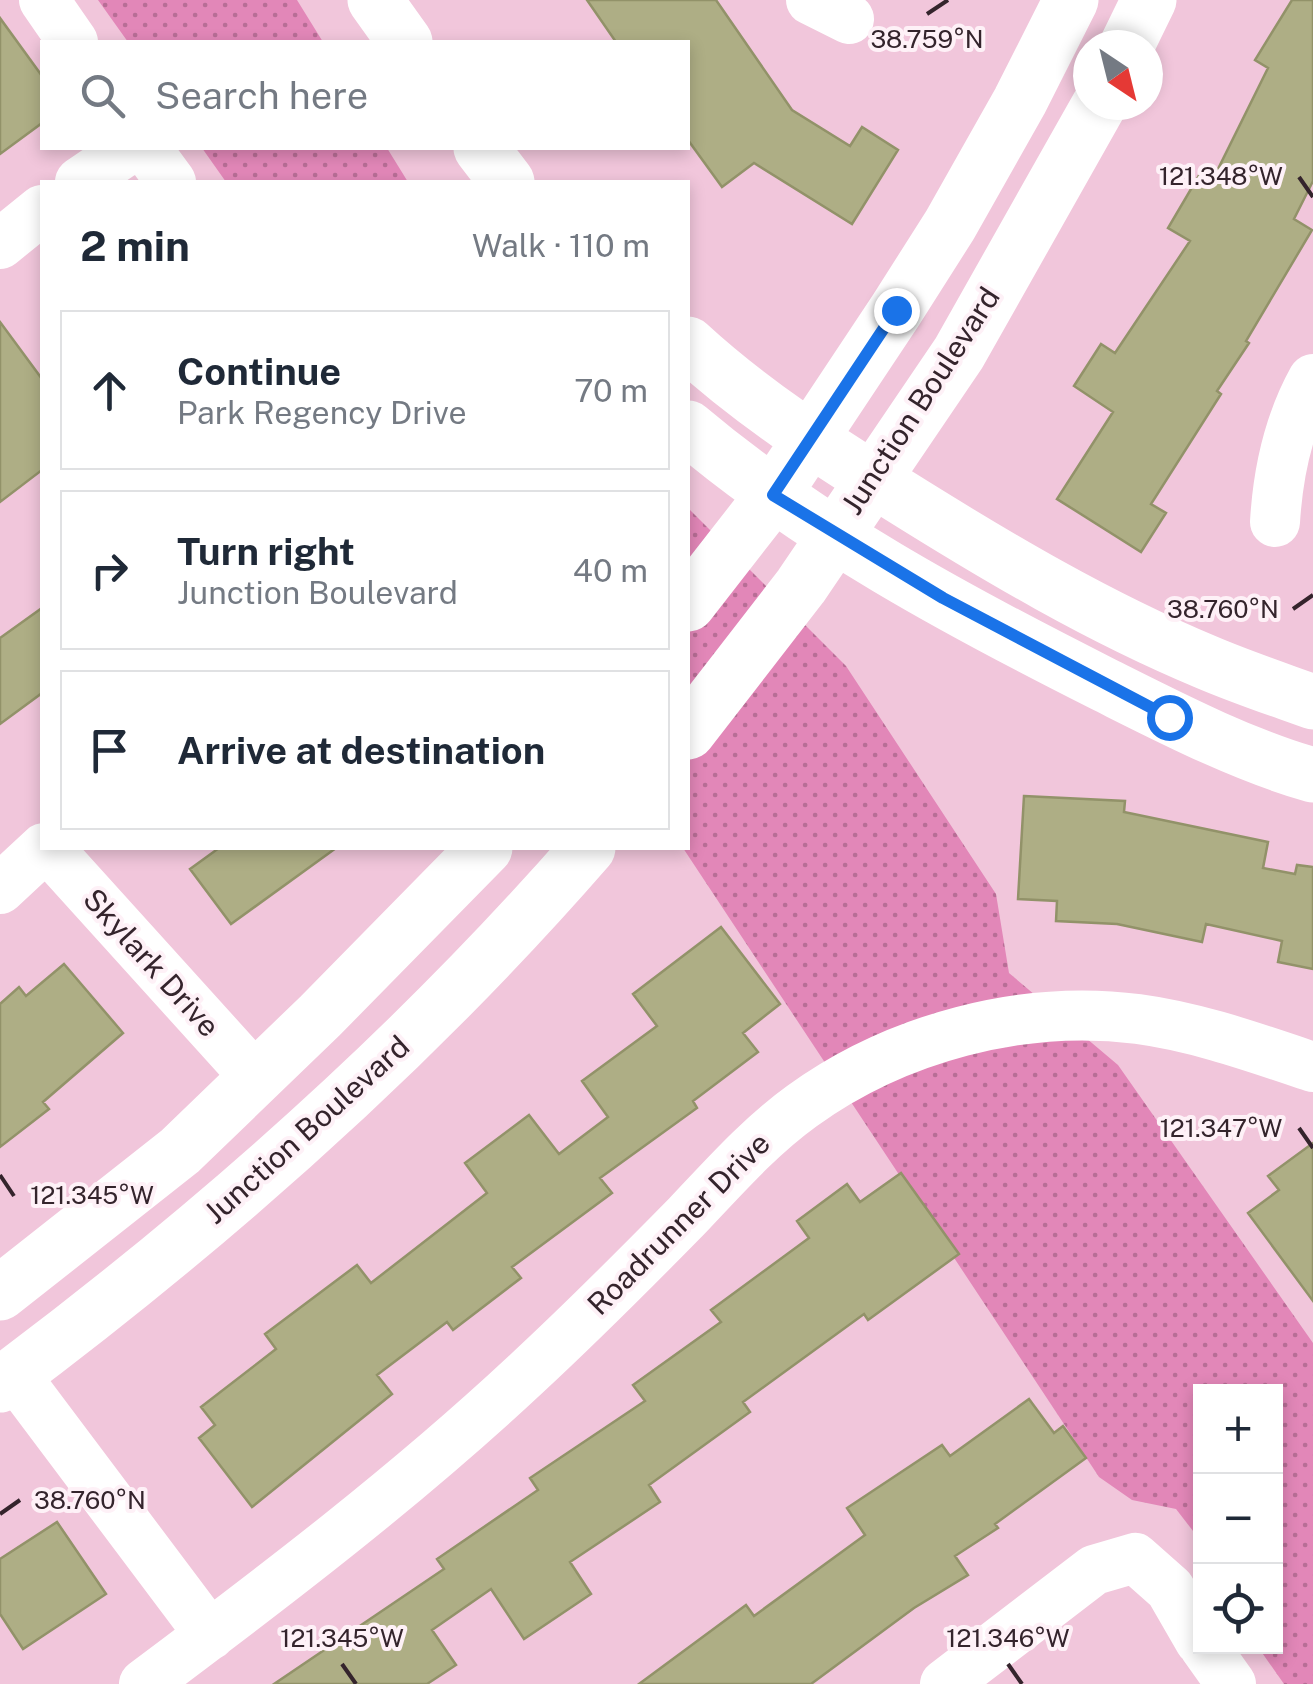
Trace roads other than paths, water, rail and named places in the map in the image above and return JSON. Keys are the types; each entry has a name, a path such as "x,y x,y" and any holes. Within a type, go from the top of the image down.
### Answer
{"main road":[{"path":"375,0 405,40"},
{"path":"690,601 812,439 950,225 1071,0"},
{"path":"1134,30 1149,0"},
{"name":"Junction Boulevard","path":"690,730 801,586 959,353 1091,120"},
{"path":"483,150 506,180"},
{"path":"690,346 812,439 944,526 1079,602 1206,662 1313,702"},
{"path":"690,430 726,462 834,534 1088,676 1169,717 1313,775"},
{"path":"0,1293 180,1151 483,850"},
{"name":"Junction Boulevard","path":"7,1380 315,1129 373,1075 586,850"}],"street":[{"path":"44,0 73,40"},
{"path":"83,180 127,150"},
{"path":"148,150 170,180"},
{"path":"0,244 40,212"},
{"path":"1275,522 1277,481 1288,438 1313,380"},
{"path":"0,889 44,850"},
{"name":"Skylark Drive","path":"48,850 256,1078"},
{"name":"Roadrunner Drive","path":"144,1684 406,1482 616,1288 748,1152 799,1108 854,1072 918,1045 997,1022 1066,1016 1137,1019 1214,1035 1313,1066"},
{"path":"7,1380 210,1635"},
{"path":"946,1684 1094,1570 1134,1558 1170,1589 1193,1629"},
{"path":"1209,1654 1231,1684"}]}
